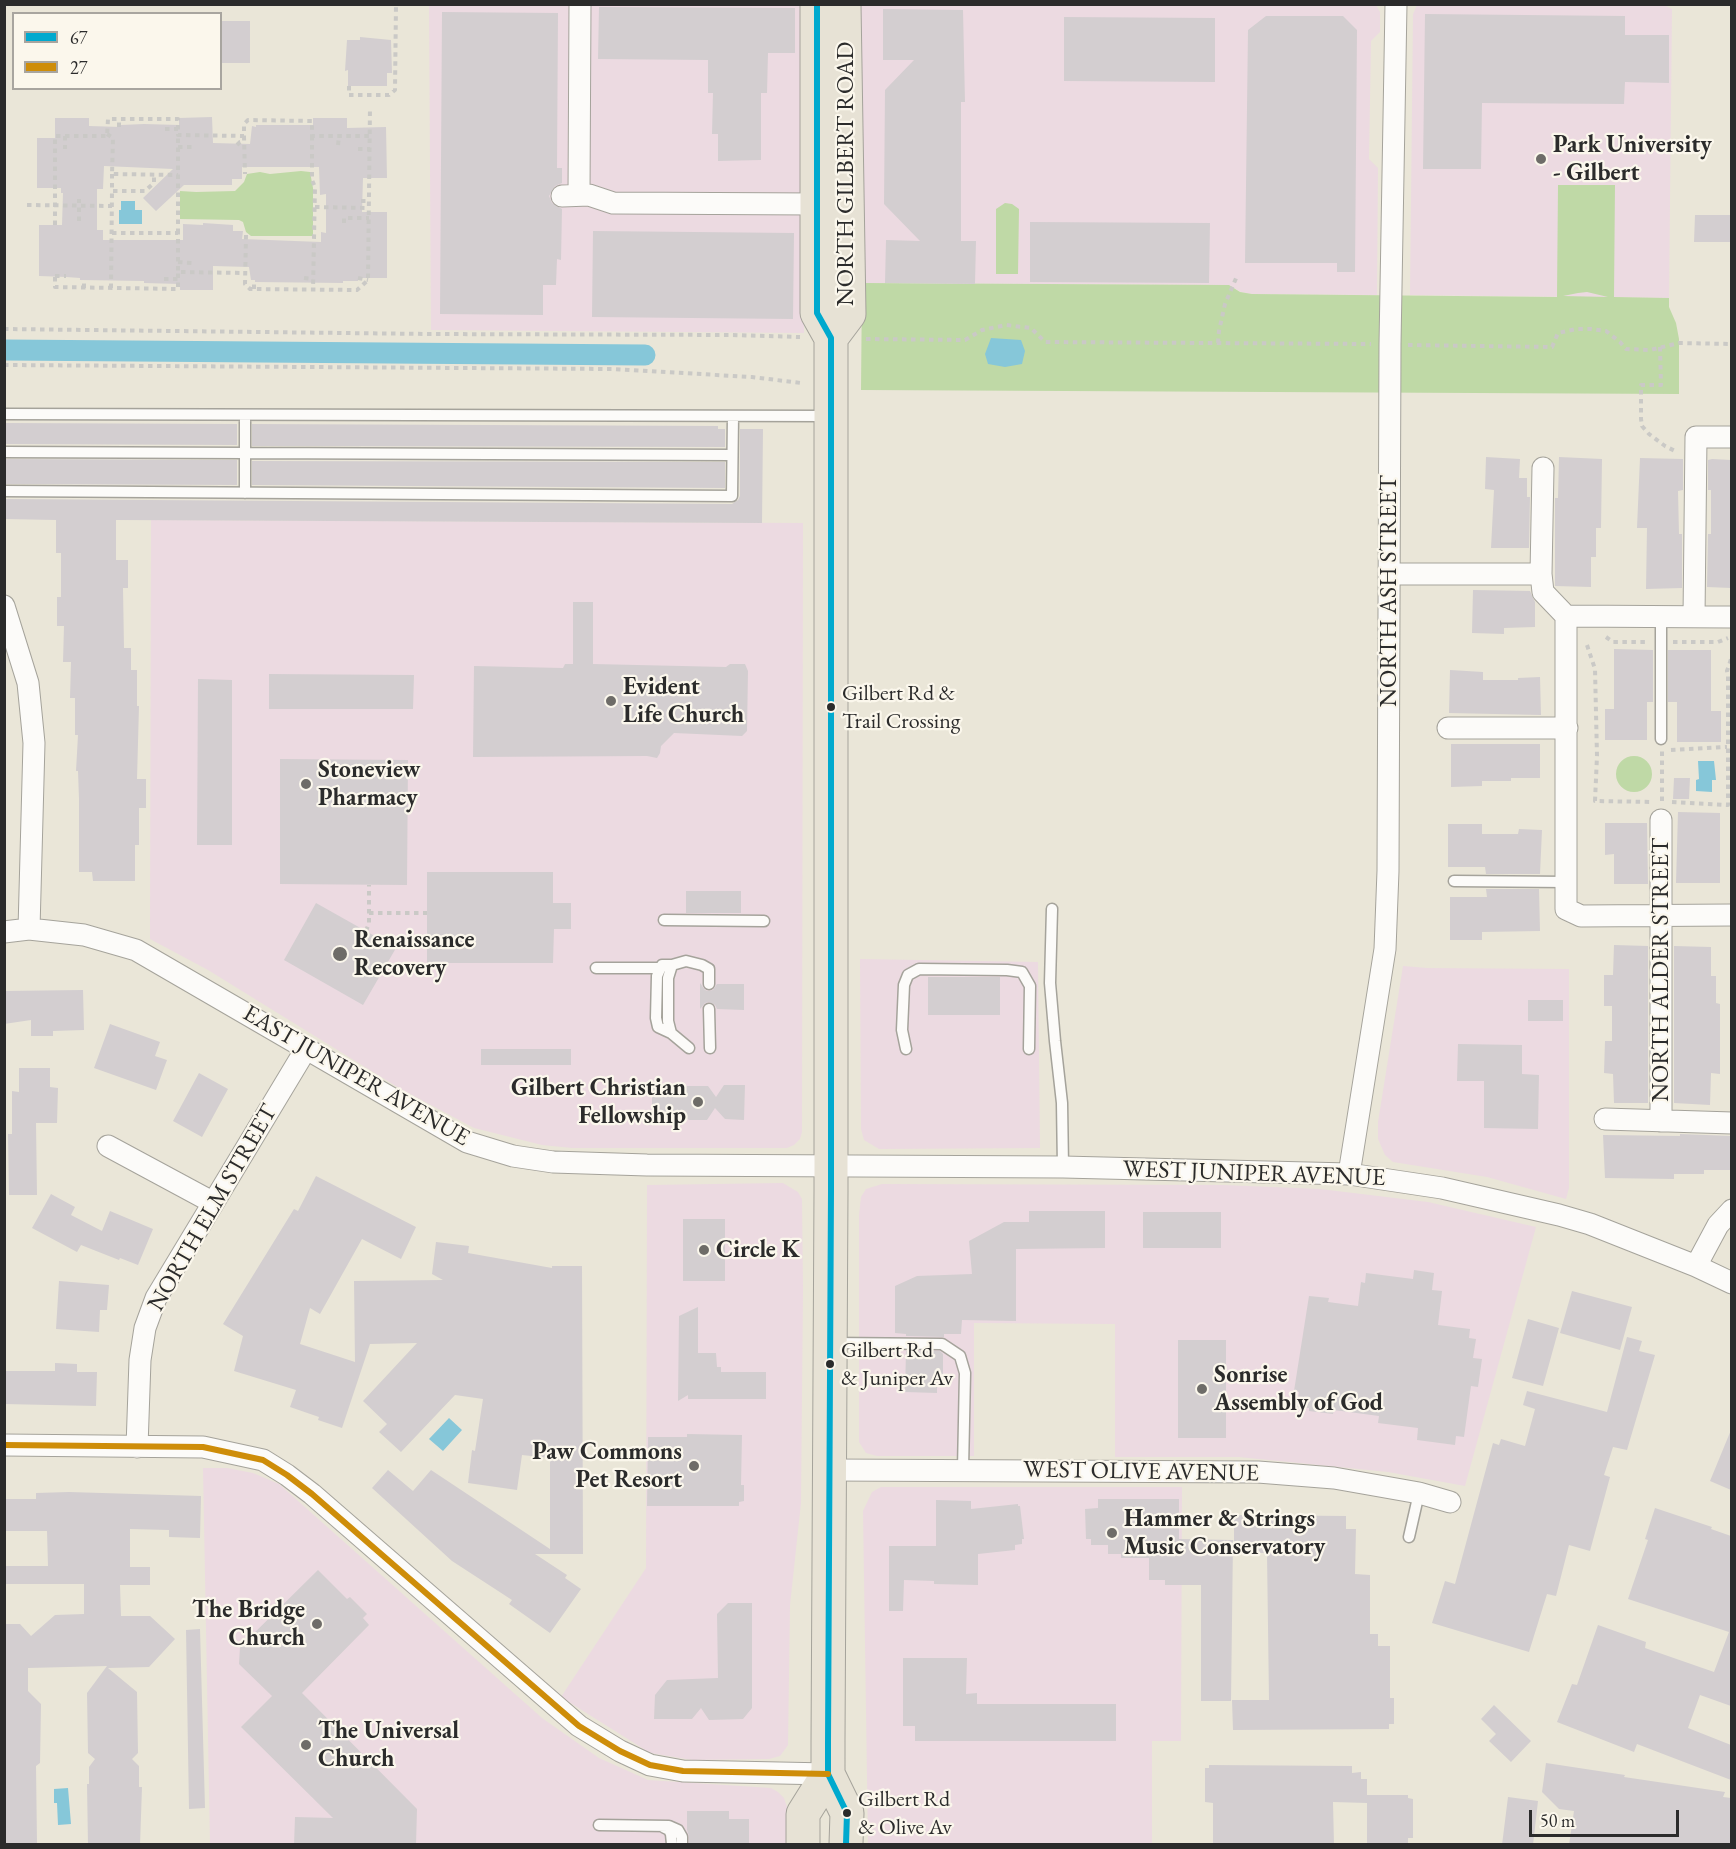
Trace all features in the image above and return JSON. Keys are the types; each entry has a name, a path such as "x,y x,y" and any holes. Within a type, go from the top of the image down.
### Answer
{"main road":[{"name":"NORTH GILBERT ROAD","path":"817,4 816,338 832,416 828,1774 846,1813 846,1845"},
{"name":"NORTH GILBERT ROAD","path":"816,338 849,314 844,4"},
{"path":"803,1845 803,1814 828,1774"}],"street":[{"path":"580,4 570,195 590,195 613,203 816,204"},
{"name":"NORTH ASH STREET","path":"1349,1174 1385,949 1388,871 1390,344 1396,4"},
{"path":"1694,617 1696,445 1731,437"},
{"path":"1543,468 1542,583 1566,616 1566,909 1581,916 1731,915"},
{"path":"1389,574 1542,583"},
{"path":"4,606 28,683 34,743 29,929"},
{"path":"1566,616 1731,617"},
{"path":"1448,728 1567,728"},
{"name":"NORTH ALDER STREET","path":"1661,811 1661,1121"},
{"name":"EAST JUNIPER AVENUE","path":"4,932 29,929 84,935 136,950 467,1142 513,1156 553,1162 831,1166"},
{"name":"NORTH ELM STREET","path":"137,1447 140,1360 146,1328 156,1298 306,1050"},
{"path":"1605,1119 1731,1123"},
{"path":"108,1146 212,1202"},
{"name":"WEST JUNIPER AVENUE","path":"831,1166 1064,1167 1349,1174 1494,1198 1559,1215 1590,1224 1731,1283"},
{"path":"1695,1266 1719,1225 1731,1210"},
{"path":"4,1445 203,1447 262,1460 312,1494 579,1726 620,1751 650,1765 683,1771 828,1774"},
{"name":"WEST OLIVE AVENUE","path":"829,1470 1258,1472 1334,1478 1419,1493 1450,1502"}],"lane":[{"path":"4,414 832,416"},
{"path":"245,415 245,493"},
{"path":"4,492 732,496 733,416"},
{"path":"4,452 732,455"},
{"path":"1661,616 1661,739"},
{"path":"1454,881 1567,882"},
{"path":"1052,909 1050,983 1062,1103 1064,1167"},
{"path":"664,920 764,921"},
{"path":"596,968 661,968 686,961 702,964 709,969 709,984"},
{"path":"671,1033 668,1021 668,978 672,965"},
{"path":"661,968 657,976 656,1018 658,1028 671,1033 689,1048"},
{"path":"906,1049 903,1019 904,985 908,975 919,969 1007,969 1022,972 1030,987 1029,1049"},
{"path":"709,1010 710,1048"},
{"path":"829,1343 942,1344 960,1356 965,1373 963,1469"},
{"path":"1408,1537 1419,1493"},
{"path":"598,1826 669,1826 678,1830 682,1836 682,1845"},
{"path":"660,1826 669,1830 672,1845"}],"path":[{"path":"349,86 349,95 389,95 395,90 396,4"},
{"path":"246,236 245,284 250,289 357,291 368,280 370,108"},
{"path":"66,276 55,276 55,287 178,289 180,243 178,233 178,119 108,119 107,134"},
{"path":"119,119 119,127"},
{"path":"245,174 244,124 248,120 312,121 311,149 315,207 313,290"},
{"path":"254,120 254,126"},
{"path":"165,129 178,129"},
{"path":"63,225 55,225 55,136 84,137 107,136 107,134"},
{"path":"107,134 112,138 111,288"},
{"path":"178,135 246,141"},
{"path":"65,136 65,149"},
{"path":"312,136 370,136"},
{"path":"338,145 339,136"},
{"path":"237,145 240,141 246,141"},
{"path":"177,148 192,147"},
{"path":"358,149 369,149"},
{"path":"112,174 178,175"},
{"path":"112,191 145,191 154,183 154,174"},
{"path":"55,195 63,195"},
{"path":"79,199 79,221"},
{"path":"361,201 369,201"},
{"path":"27,205 112,206"},
{"path":"315,207 369,208"},
{"path":"344,223 344,218 369,218"},
{"path":"361,227 369,227"},
{"path":"112,233 178,233"},
{"path":"178,262 192,263"},
{"path":"238,265 238,273"},
{"path":"178,272 245,273"},
{"path":"1218,343 1225,304 1237,276"},
{"path":"304,278 313,279"},
{"path":"358,278 368,280"},
{"path":"164,279 178,279"},
{"path":"84,280 84,288"},
{"path":"118,280 118,288"},
{"path":"254,280 254,289"},
{"path":"339,283 339,290"},
{"path":"866,339 965,340 981,330 1006,325 1030,328 1045,342 1371,344"},
{"path":"4,329 429,334 733,334 816,338"},
{"path":"1407,345 1552,347 1558,333 1576,329 1605,331 1626,349 1650,350 1678,343 1731,344"},
{"path":"1660,347 1661,385 1641,385 1642,426 1648,434 1676,452 1696,445"},
{"path":"4,365 612,369 752,377 801,384"},
{"path":"1599,634 1613,642 1718,642 1731,636"},
{"path":"1584,638 1595,669 1597,756 1595,801 1661,811 1728,805 1728,676 1726,671 1731,656"},
{"path":"1661,811 1662,750 1727,747"},
{"path":"366,931 369,922 369,885"},
{"path":"369,913 427,913"}],"shaded area":[{"path":"860,4 1376,5 1380,12 1380,32 1371,41 1369,159 1378,168 1377,295 1252,294 1241,292 1229,285 862,283"},
{"name":"Park University - Gilbert","path":"1662,4 1672,9 1669,298 1410,295 1413,14 1417,5"},
{"path":"429,5 803,5 804,333 431,330"},
{"path":"151,520 803,523 802,1132 800,1139 787,1148 572,1148 542,1145 474,1128 399,1088 208,970 150,939"},
{"path":"860,959 1038,962 1040,1148 879,1149 864,1140 861,1129"},
{"path":"1403,966 1569,969 1569,1188 1566,1199 1487,1177 1393,1162 1385,1155 1378,1139 1378,1122"},
{"path":"783,1183 798,1192 802,1199 803,1290 801,1503 790,1605 788,1745 780,1756 769,1759 692,1760 650,1753 561,1697 646,1568 647,1185"},
{"path":"882,1184 1223,1185 1320,1189 1428,1202 1536,1227 1465,1486 1388,1472 1239,1457 1115,1457 1115,1324 974,1323 974,1456 877,1456 866,1453 859,1442 859,1215 861,1197 866,1189"},
{"path":"203,1468 227,1468 253,1473 279,1484 542,1718 599,1758 648,1780 771,1788 778,1792 784,1798 787,1807 786,1844 210,1844"},
{"path":"881,1487 1182,1487 1181,1741 1152,1741 1152,1844 868,1844 863,1511 872,1492"}],"green space":[{"path":"310,172 313,188 313,236 251,236 246,232 243,222 239,220 180,219 180,191 235,191 244,182 247,174"},
{"path":"1558,185 1615,185 1614,297 1669,298 1669,307 1676,323 1679,339 1679,394 861,390 862,283 1229,285 1240,292 1252,294 1557,297","holes":["1587,292 1608,297 1563,296"]},
{"path":"1005,203 1012,204 1019,209 1018,274 996,274 996,209"},
{"path":"1634,756 1647,761 1652,774 1647,787 1634,792 1621,787 1616,774 1621,761"}],"water":[{"path":"121,201 135,201 135,210 142,210 142,224 119,224"},
{"path":"991,338 1021,340 1025,351 1022,364 1005,367 988,364 985,354"},
{"path":"1698,761 1714,761 1716,780 1712,780 1712,792 1696,791 1696,780 1699,779"},
{"path":"449,1418 462,1430 443,1451 429,1439"},
{"path":"68,1788 71,1824 58,1825 54,1789"}],"building":[{"path":"599,7 795,8 795,53 768,53 767,93 761,93 761,160 718,161 718,134 712,134 713,93 708,93 708,60 598,59"},
{"path":"883,9 963,10 965,102 961,102 961,241 976,241 975,284 885,283 886,240 920,241 884,204 885,90 914,60 883,60"},
{"path":"442,12 558,13 557,168 562,168 562,183 555,186 549,196 552,203 562,209 561,260 557,259 556,285 543,285 543,315 440,314"},
{"path":"1425,14 1625,16 1625,35 1669,35 1669,83 1625,82 1624,104 1482,103 1481,169 1423,169"},
{"path":"1266,16 1343,16 1357,30 1355,272 1337,272 1337,263 1245,263 1248,30"},
{"path":"1064,17 1215,18 1215,82 1064,81"},
{"path":"222,21 250,21 250,63 222,63"},
{"path":"360,37 391,40 392,73 387,73 387,86 348,86 348,70 345,71 347,40 360,40"},
{"path":"212,117 213,143 250,144 252,126 313,125 313,118 347,118 347,128 386,127 387,178 363,178 362,212 387,212 387,278 358,278 358,281 343,281 343,283 255,282 251,280 249,267 213,266 213,290 180,290 180,284 39,276 39,225 62,225 63,193 61,193 61,188 37,188 37,138 55,138 55,118 89,118 89,126 121,127 121,125 144,124 179,125 179,118","holes":["104,166 173,169 143,198 156,211 184,185 232,185 232,179 242,179 242,167 319,167 320,195 326,194 326,233 321,232 321,242 242,239 243,231 233,231 233,225 203,223 203,225 183,224 183,240 103,240 103,230 97,230 97,189 103,189"]},
{"path":"1695,215 1731,215 1731,242 1694,242"},
{"path":"1030,222 1210,223 1209,283 1030,282"},
{"path":"593,231 794,233 793,319 592,317"},
{"path":"4,423 237,424 237,445 4,444"},
{"path":"252,424 718,426 718,429 725,429 725,447 252,446"},
{"path":"740,429 763,429 762,523 116,520 116,560 128,560 128,588 123,588 124,648 131,648 131,670 137,670 137,706 139,706 137,779 146,779 146,808 139,808 139,845 135,845 135,881 93,881 92,872 79,872 79,799 78,771 76,771 78,735 75,735 75,698 70,698 71,662 63,662 64,626 57,626 57,597 61,597 61,553 56,553 56,520 4,519 4,499 732,504 740,496"},
{"path":"1486,457 1520,459 1519,478 1527,478 1527,497 1530,497 1529,548 1491,548 1494,490 1485,489"},
{"path":"1559,457 1602,459 1601,528 1596,528 1596,557 1591,557 1591,587 1555,586 1555,498 1558,498"},
{"path":"1640,458 1683,459 1683,490 1678,491 1679,534 1682,534 1682,588 1646,589 1647,528 1637,528"},
{"path":"4,459 237,460 237,485 4,484"},
{"path":"1708,460 1731,460 1731,588 1707,587 1708,534 1711,534"},
{"path":"252,461 725,462 725,488 252,485"},
{"path":"1473,590 1530,591 1535,602 1535,627 1504,628 1504,634 1472,633"},
{"name":"Evident Life Church","path":"573,602 593,602 593,664 726,667 730,664 745,664 748,671 747,731 742,736 674,733 661,746 657,758 647,756 473,757 474,666 563,668 565,664 573,664"},
{"path":"1614,649 1653,650 1653,702 1647,702 1647,740 1605,740 1605,709 1614,709"},
{"path":"1668,650 1711,650 1711,711 1721,711 1721,742 1677,742 1677,702 1668,702"},
{"path":"1450,670 1483,672 1483,680 1518,680 1518,678 1540,677 1541,715 1449,713"},
{"path":"269,674 414,675 413,709 269,709"},
{"path":"198,679 232,680 232,845 197,845"},
{"path":"1451,744 1540,744 1540,778 1511,778 1511,781 1482,781 1482,786 1451,787"},
{"path":"280,759 408,760 407,885 280,884"},
{"path":"1674,778 1690,778 1689,799 1673,799"},
{"path":"1678,812 1720,813 1720,883 1676,883"},
{"path":"1605,823 1647,823 1648,884 1614,884 1614,854 1605,855"},
{"path":"1448,824 1482,824 1482,834 1518,834 1519,829 1542,830 1540,874 1486,874 1485,867 1448,867"},
{"path":"427,872 553,872 553,903 571,903 571,929 554,929 553,963 427,963"},
{"path":"1486,889 1539,889 1540,931 1482,932 1482,940 1450,940 1450,897 1487,897"},
{"path":"686,891 741,891 741,913 686,913"},
{"name":"Renaissance Recovery","path":"316,903 396,948 363,1005 284,960"},
{"path":"1614,945 1648,946 1648,1103 1614,1103 1613,1074 1604,1073 1605,1041 1612,1041 1612,1006 1604,1006 1604,975 1613,975"},
{"path":"1674,946 1711,947 1711,976 1716,976 1716,1003 1720,1004 1720,1074 1711,1073 1710,1105 1674,1103"},
{"path":"928,977 1000,977 1000,1015 928,1015"},
{"path":"700,983 708,991 713,990 717,984 744,984 744,1010 717,1009 709,1002 700,1009"},
{"path":"83,990 84,1030 53,1031 53,1036 31,1036 31,1020 4,1024 4,991"},
{"path":"1528,1000 1563,1000 1563,1021 1528,1021"},
{"path":"110,1024 160,1042 155,1056 167,1060 156,1090 94,1068"},
{"path":"1458,1044 1522,1045 1522,1074 1539,1075 1538,1129 1484,1128 1484,1081 1457,1081"},
{"path":"481,1049 571,1049 571,1065 481,1065"},
{"path":"19,1068 50,1068 50,1087 58,1088 57,1123 36,1123 37,1195 9,1195 8,1134 12,1134 12,1091 19,1092"},
{"path":"199,1073 228,1089 202,1137 173,1121"},
{"name":"Gilbert Christian Fellowship","path":"652,1084 669,1085 679,1096 687,1086 708,1086 716,1097 724,1085 745,1085 744,1120 725,1119 715,1108 707,1120 689,1120 679,1111 671,1120 652,1119"},
{"path":"1680,1134 1731,1136 1731,1170 1704,1170 1704,1174 1674,1174 1674,1179 1605,1178 1603,1135 1680,1136"},
{"path":"316,1176 416,1227 401,1259 362,1239 320,1314 310,1308 300,1344 355,1362 354,1281 443,1280 432,1274 436,1242 469,1246 468,1253 552,1268 552,1266 582,1266 583,1554 535,1554 567,1575 565,1578 581,1589 550,1633 509,1604 512,1600 452,1561 372,1488 388,1470 413,1491 431,1470 550,1549 550,1458 522,1455 517,1490 468,1483 472,1450 475,1451 483,1399 455,1395 401,1452 379,1432 387,1424 363,1401 417,1343 370,1344 342,1428 290,1407 296,1390 234,1371 243,1336 223,1324 294,1209 298,1211"},
{"path":"51,1194 75,1207 71,1215 102,1231 110,1211 153,1229 138,1265 81,1245 77,1252 32,1228"},
{"path":"1029,1211 1105,1211 1105,1248 1016,1249 1016,1321 962,1320 961,1334 944,1334 944,1337 906,1336 906,1334 895,1333 895,1286 917,1276 972,1274 969,1241 1004,1222 1029,1222"},
{"path":"1143,1212 1221,1212 1221,1248 1143,1248"},
{"name":"Circle K","path":"683,1219 725,1219 725,1281 683,1281"},
{"path":"1414,1270 1434,1273 1432,1290 1442,1291 1438,1325 1470,1329 1469,1338 1476,1339 1473,1358 1482,1359 1478,1387 1471,1386 1464,1437 1456,1436 1455,1445 1417,1440 1418,1428 1378,1423 1379,1416 1334,1410 1333,1414 1297,1407 1299,1392 1294,1391 1309,1296 1329,1298 1328,1302 1358,1306 1361,1282 1365,1283 1366,1273 1413,1279"},
{"path":"59,1281 109,1285 107,1310 100,1310 99,1332 56,1329"},
{"path":"1572,1291 1632,1307 1620,1350 1560,1333"},
{"path":"698,1307 698,1353 716,1353 717,1367 721,1367 721,1372 766,1372 766,1399 688,1399 688,1395 678,1401 679,1316"},
{"path":"1528,1319 1559,1328 1543,1386 1512,1378"},
{"path":"1627,1337 1642,1341 1639,1351 1655,1355 1627,1450 1613,1447 1604,1475 1610,1477 1590,1551 1569,1545 1556,1596 1547,1594 1529,1652 1432,1623 1445,1581 1455,1584 1493,1443 1499,1445 1501,1439 1525,1446 1535,1409 1523,1405 1527,1391 1607,1412"},
{"name":"Sonrise Assembly of God","path":"1178,1340 1226,1340 1226,1438 1178,1438"},
{"path":"906,1351 940,1351 943,1354 943,1382 937,1382 937,1393 905,1392"},
{"path":"55,1363 77,1364 77,1372 97,1372 96,1406 4,1404 4,1371 55,1371"},
{"path":"1731,1430 1731,1490 1710,1481"},
{"name":"Paw Commons Pet Resort","path":"687,1434 742,1435 741,1485 744,1485 744,1501 739,1502 739,1506 647,1506 648,1437 687,1437"},
{"path":"36,1493 201,1496 200,1538 169,1537 169,1530 130,1529 130,1567 150,1567 150,1585 120,1585 121,1616 150,1616 175,1639 149,1667 108,1668 137,1692 138,1753 132,1759 139,1766 139,1787 142,1787 140,1845 88,1845 87,1784 89,1784 89,1767 95,1759 88,1753 87,1693 107,1666 28,1668 28,1691 41,1704 40,1763 36,1766 37,1843 4,1843 4,1624 20,1624 31,1636 55,1615 84,1614 84,1584 4,1584 4,1566 48,1566 47,1531 4,1531 4,1499 36,1499"},
{"path":"1098,1499 1179,1499 1179,1539 1233,1540 1231,1701 1201,1701 1201,1585 1165,1585 1165,1580 1149,1580 1149,1558 1121,1558 1121,1554 1108,1554 1108,1545 1091,1545 1091,1539 1086,1539 1085,1509 1098,1508"},
{"path":"936,1500 971,1501 971,1509 1018,1504 1024,1539 1022,1539 1022,1544 1015,1545 1015,1550 978,1554 978,1585 934,1584 934,1581 904,1580 903,1611 889,1611 889,1546 936,1546"},
{"path":"1655,1508 1712,1527 1711,1529 1731,1536 1731,1706 1700,1695 1688,1728 1731,1745 1731,1780 1637,1744 1634,1752 1557,1722 1572,1684 1577,1685 1598,1625 1646,1642 1645,1648 1714,1672 1729,1632 1628,1599 1648,1540 1645,1539"},
{"path":"1234,1515 1346,1516 1346,1529 1356,1529 1355,1574 1370,1575 1370,1634 1378,1634 1378,1646 1390,1646 1390,1698 1394,1698 1394,1724 1389,1724 1389,1729 1233,1730 1232,1700 1269,1700 1267,1553 1234,1553"},
{"path":"318,1570 347,1599 350,1597 367,1614 363,1618 369,1625 302,1693 417,1809 416,1845 294,1845 295,1817 333,1818 241,1727 272,1696 239,1664 240,1647"},
{"path":"728,1603 752,1603 752,1708 743,1719 709,1720 701,1708 692,1719 654,1719 655,1695 667,1680 718,1678 717,1614"},
{"path":"200,1629 205,1808 189,1809 186,1630"},
{"path":"903,1658 967,1658 966,1694 977,1693 977,1704 1116,1704 1116,1741 915,1741 915,1726 903,1726"},
{"path":"1494,1705 1531,1741 1511,1762 1489,1741 1496,1734 1481,1719"},
{"path":"1546,1763 1725,1792 1723,1797 1731,1798 1731,1845 1569,1845 1574,1811 1559,1809 1542,1792"},
{"path":"1209,1765 1352,1766 1352,1773 1361,1772 1361,1779 1367,1779 1367,1795 1408,1795 1408,1798 1413,1799 1413,1838 1408,1838 1408,1845 1367,1845 1367,1803 1333,1802 1334,1845 1213,1845 1213,1803 1205,1802 1205,1768 1209,1768"},
{"path":"1508,1797 1538,1801 1533,1845 1502,1845"},
{"path":"687,1811 729,1811 729,1819 749,1819 749,1845 689,1845"}],"waterway":[{"path":"4,350 645,355"}],"transit line":[{"name":"67","path":"817,4 817,313 831,338 828,1774 847,1813 846,1844"},
{"name":"27","path":"4,1445 203,1447 263,1460 312,1494 579,1726 620,1751 650,1765 683,1771 828,1774"}],"place":[{"name":"Park University - Gilbert","path":"1541,159"},
{"name":"Evident Life Church","path":"611,701"},
{"name":"Gilbert Rd & Trail Crossing","path":"831,707"},
{"name":"Stoneview Pharmacy","path":"306,784"},
{"name":"Renaissance Recovery","path":"340,954"},
{"name":"Gilbert Christian Fellowship","path":"698,1102"},
{"name":"Circle K","path":"704,1250"},
{"name":"Gilbert Rd & Juniper Av","path":"830,1364"},
{"name":"Sonrise Assembly of God","path":"1202,1389"},
{"name":"Paw Commons Pet Resort","path":"694,1466"},
{"name":"Hammer & Strings Music Conservatory","path":"1112,1533"},
{"name":"The Bridge Church","path":"317,1624"},
{"name":"The Universal Church","path":"306,1745"},
{"name":"Gilbert Rd & Olive Av","path":"847,1813"}]}
